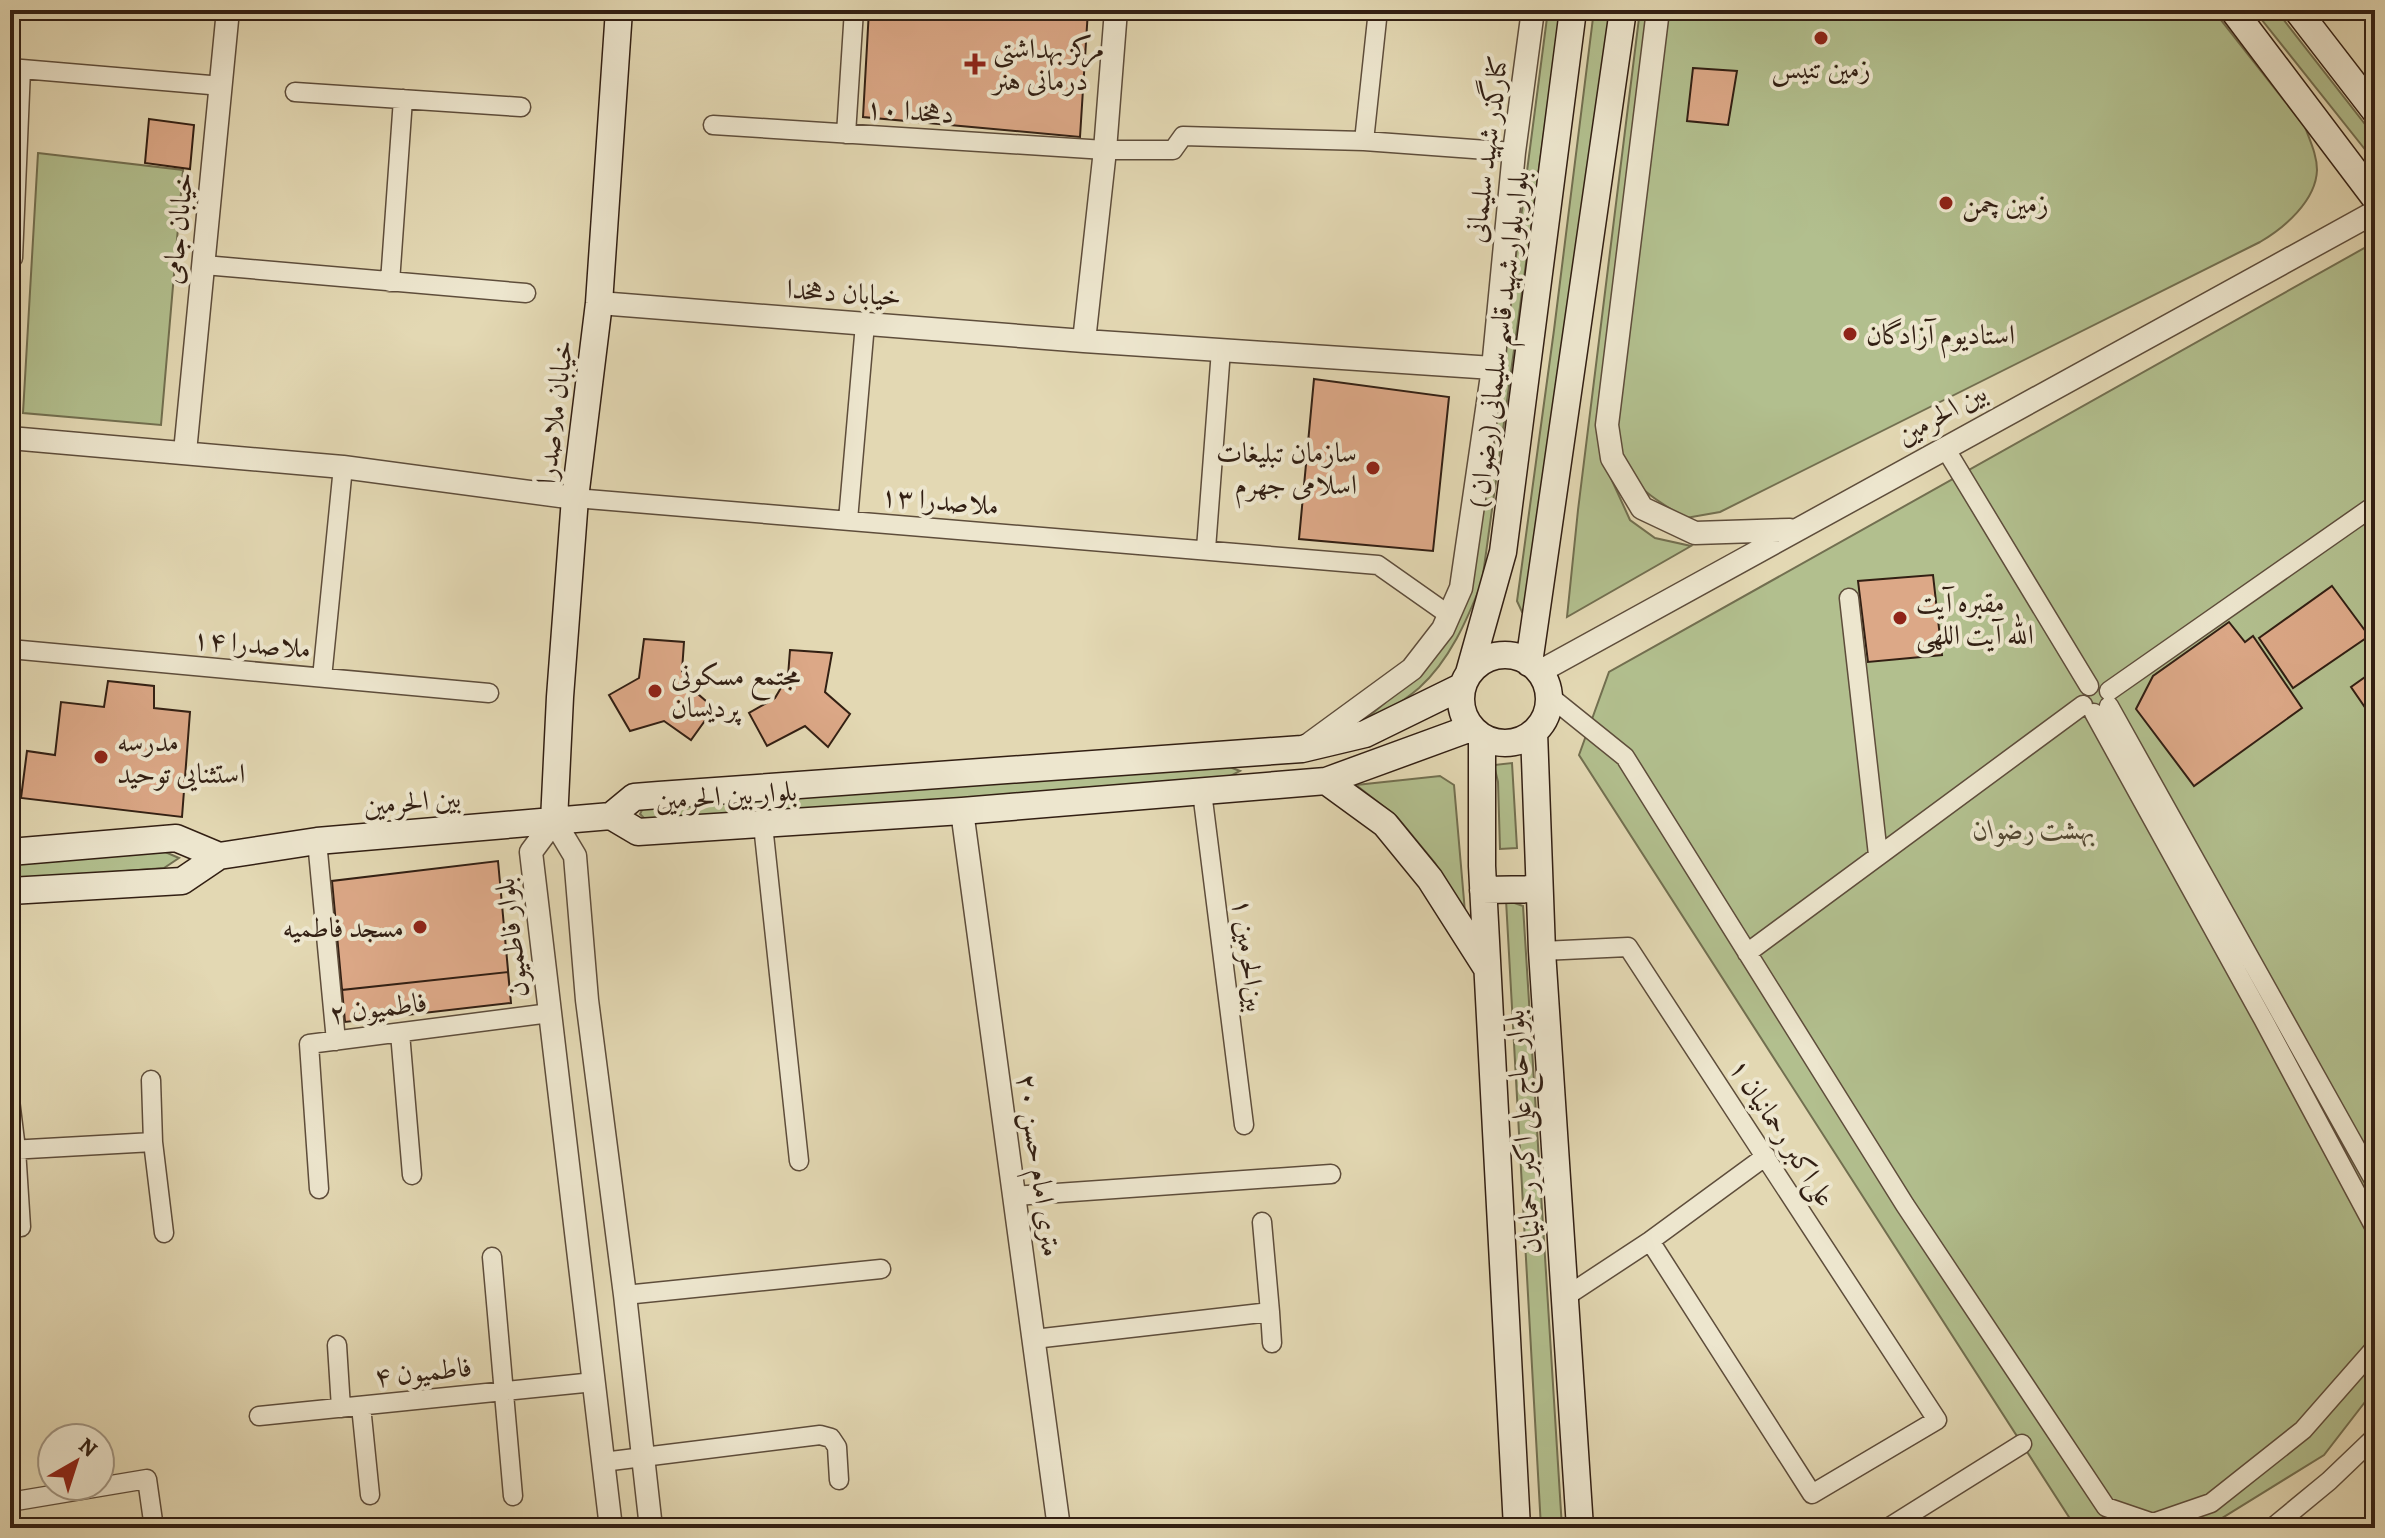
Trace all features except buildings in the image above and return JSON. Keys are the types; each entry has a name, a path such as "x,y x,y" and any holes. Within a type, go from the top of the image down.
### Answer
{"main road":[{"name":"خیابان ملاصدرا","path":"554,821 575,498 599,303 619,10"},
{"name":"بلوار بلوار شهید قاسم سلیمانی (رضوان )","path":"1466,679 1503,552 1573,10"},
{"path":"1539,677 1517,658 1504,656 1479,663 1466,679 1460,701 1464,715 1477,732 1495,742 1509,743 1522,740 1534,732 1548,709 1539,677 1623,10"},
{"path":"2233,10 2375,198"},
{"path":"2297,10 2375,111"},
{"name":"بلوار بین الحرمین","path":"1466,679 1365,734 1302,749 634,797 611,816 638,832 962,811 1326,781 1477,732"},
{"name":"بلوار حاج علی اکبر رحمانیان","path":"1477,732 1517,1528"},
{"name":"بلوار حاج علی اکبر رحمانیان","path":"1534,732 1542,951 1580,1528"},
{"path":"1249,753 1254,787"},
{"path":"1326,781 1385,824 1430,879 1487,969"},
{"name":"بین الحرمین","path":"219,856 317,841 611,816"},
{"path":"10,852 176,838 219,856"},
{"path":"10,891 182,881 219,856"},
{"path":"1483,890 1539,889"}],"street":[{"name":"خیابان جامی","path":"185,452 228,10"},
{"path":"846,134 854,10"},
{"path":"1084,341 1105,150 1116,10"},
{"path":"1378,10 1364,141 1514,152"},
{"name":"کنارگذر شهید سلیمانی","path":"1302,749 1412,669 1443,629 1461,588 1493,368 1514,152 1533,10"},
{"path":"1658,10 1607,425 1612,458 1642,508 1695,533 1796,530"},
{"path":"10,258 13,258 16,68 222,86"},
{"path":"295,92 521,107"},
{"path":"390,282 403,99"},
{"name":"دهخدا ۱۰","path":"713,125 1105,150 1173,150 1183,136 1364,141"},
{"name":"بین الحرمین","path":"1539,677 1796,530 2375,212"},
{"path":"204,265 526,293"},
{"name":"خیابان دهخدا","path":"599,303 1084,341 1493,368"},
{"path":"848,520 865,324"},
{"path":"1206,549 1221,350"},
{"path":"10,438 343,467 575,498"},
{"path":"1945,448 2089,686 2101,685 2099,704 2375,1228"},
{"path":"322,678 343,467"},
{"name":"ملاصدرا ۱۳","path":"575,498 1378,565 1449,615"},
{"path":"1747,953 1878,855 2099,704 2375,505"},
{"path":"1849,598 1878,855"},
{"name":"ملاصدرا ۱۴","path":"10,649 489,693"},
{"path":"1539,677 1625,757 1905,1205 2106,1507 2153,1523 2211,1503 2303,1430 2375,1348"},
{"path":"2099,704 2375,1182"},
{"name":"بین‌الحرمین ۱","path":"1202,792 1244,1125"},
{"name":"۲۰ متری امام حسن","path":"962,811 1059,1528"},
{"path":"554,821 575,856 587,1000 651,1528"},
{"name":"بلوار فاطمیون","path":"554,821 531,852 611,1528"},
{"path":"763,825 799,1161"},
{"path":"317,841 336,1041"},
{"path":"538,903 550,895 564,893 578,897"},
{"name":"علی‌اکبر رحمانیان ۱","path":"1542,951 1628,947 1937,1420 1812,1494 1650,1241"},
{"name":"فاطمیون ۲","path":"319,1189 309,1044 550,1013"},
{"path":"400,1033 412,1175"},
{"path":"151,1080 153,1142 164,1233"},
{"path":"10,1100 21,1227"},
{"path":"13,1150 153,1142"},
{"path":"1565,1297 1650,1241 1766,1156"},
{"path":"1014,1196 1331,1174"},
{"path":"1262,1222 1272,1343"},
{"path":"492,1257 513,1496"},
{"path":"625,1295 881,1269"},
{"path":"1034,1339 1270,1312"},
{"path":"337,1345 341,1408"},
{"name":"فاطمیون ۴","path":"259,1416 594,1382"},
{"path":"361,1406 370,1495"},
{"path":"603,1462 820,1435 831,1438 837,1447 839,1480"},
{"path":"2272,1528 2329,1481 2375,1437"},
{"path":"1888,1528 2022,1444"},
{"path":"10,1502 147,1479 154,1528"}],"green space":[{"path":"1548,10 1561,10 1482,582 1456,639 1430,677 1403,701 1350,732 1416,673 1452,628 1498,394"},
{"path":"1594,10 1612,10 1528,611 1522,612 1517,601"},
{"path":"1640,10 1650,10 1604,463 1630,520 1655,538 1691,546 1567,617 1578,510"},
{"name":"استادیوم آزادگان","path":"1663,10 2213,10 2305,127 2316,159 2315,181 2297,212 2260,242 1720,512 1686,518 1655,499 1628,474 1617,452 1612,426"},
{"path":"2254,10 2276,10 2375,137 2375,162"},
{"path":"38,153 183,170 161,425 23,413"},
{"name":"بهشت رضوان","path":"2375,242 2375,1389 2324,1455 2206,1528 2076,1528 1579,755 1609,672"},
{"path":"1512,763 1517,848 1500,849 1498,782 1494,765"},
{"path":"1222,764 1240,771 1223,780 646,820 640,814 644,806"},
{"path":"1440,776 1454,785 1465,912 1435,863 1397,817 1356,785"},
{"path":"163,851 179,858 164,868 10,880 10,862"},
{"path":"1506,900 1523,906 1562,1528 1541,1528"}],"place":[{"name":"زمین تنیس","path":"1821,38"},
{"name":"مرکز بهداشتی درمانی هنر","path":"975,64"},
{"name":"زمین چمن","path":"1946,203"},
{"name":"استادیوم آزادگان","path":"1850,334"},
{"name":"سازمان تبلیغات اسلامی جهرم","path":"1373,468"},
{"name":"مقبره آیت الله آیت اللهی","path":"1900,618"},
{"name":"مجتمع مسکونی پردیسان","path":"655,691"},
{"name":"مدرسه استثنایی توحید","path":"101,757"},
{"name":"مسجد فاطمیه","path":"420,927"}]}
